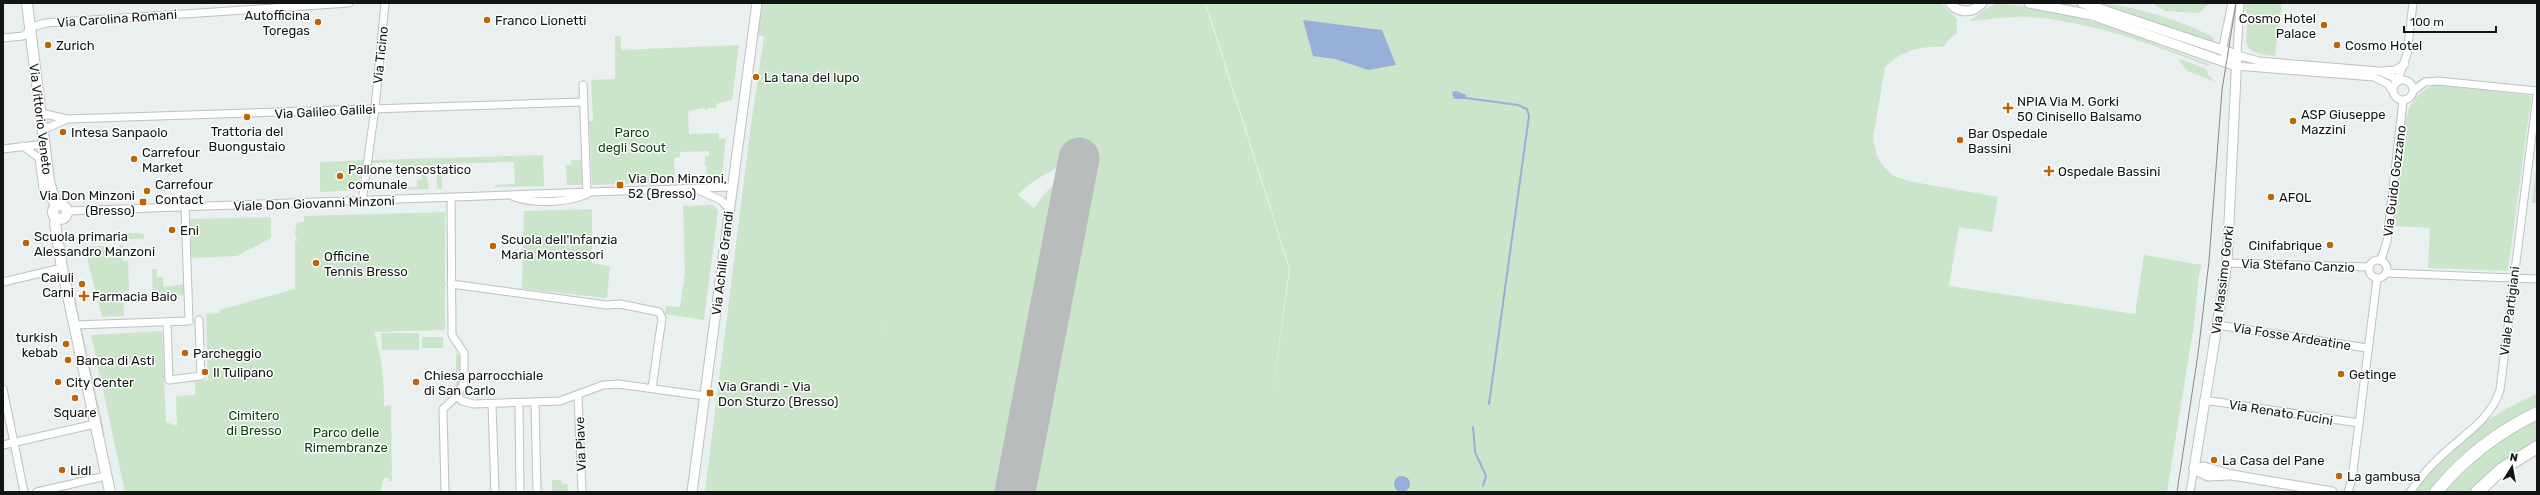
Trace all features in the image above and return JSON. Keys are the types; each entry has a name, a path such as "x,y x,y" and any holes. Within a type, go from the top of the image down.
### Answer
{"highway":[{"path":"2436,492 2476,452 2507,430 2537,413"},
{"path":"2477,492 2502,469 2537,447"}],"main road":[{"name":"Via Vittorio Veneto","path":"26,3 45,144 55,204"},
{"path":"57,219 65,217 67,211 63,206 55,204 53,214 57,219 56,228 62,268 110,492"}],"street":[{"name":"Via Carolina Romani","path":"3,38 23,36 35,26 46,23 349,3"},
{"name":"Via Ticino","path":"362,202 375,108 385,3"},
{"path":"751,3 750,20 753,29"},
{"path":"753,29 757,3"},
{"path":"1950,3 1956,9 1967,11 1982,3"},
{"path":"2029,3 2092,15 2236,66 2374,77 2388,84 2396,98 2403,101 2410,98 2414,90 2425,82 2438,81 2537,91"},
{"path":"2082,3 2222,51 2259,61 2379,71 2390,71 2405,64"},
{"path":"2222,51 2232,3"},
{"name":"Via Massimo Gorki","path":"2190,492 2227,263 2240,3"},
{"path":"2392,90 2405,64 2413,3"},
{"name":"Via Achille Grandi","path":"692,492 753,29"},
{"path":"2222,51 2236,66"},
{"path":"2379,71 2393,76 2396,82"},
{"path":"2396,82 2406,80 2410,82 2414,90"},
{"path":"583,85 587,194"},
{"name":"Viale Partigiani","path":"2410,492 2436,461 2484,418 2496,401 2500,390 2537,95"},
{"name":"Via Guido Gozzano","path":"2381,260 2387,241 2403,101"},
{"name":"Via Galileo Galilei","path":"41,113 67,119 583,102"},
{"name":"Via Galileo Galilei","path":"43,130 67,119"},
{"path":"3,149 45,144"},
{"path":"23,146 39,158 43,189 55,204"},
{"name":"Viale Don Giovanni Minzoni","path":"67,211 185,206 512,197 553,193 587,194 732,187"},
{"name":"Viale Don Giovanni Minzoni","path":"694,188 721,200 729,209"},
{"path":"445,492 443,409 457,396 464,382 464,353 452,335 451,199"},
{"path":"74,325 189,321 185,206"},
{"path":"2377,279 2370,274 2369,267 2375,260 2381,260 2387,267 2387,273"},
{"name":"Via Stefano Canzio","path":"2227,263 2369,267"},
{"path":"3,282 62,268"},
{"path":"2377,279 2383,277 2387,273 2537,279"},
{"path":"2348,492 2352,479 2367,348 2377,279"},
{"path":"451,284 659,312 662,318 652,388"},
{"path":"167,322 169,380 201,376 199,320"},
{"name":"Via Fosse Ardeatine","path":"2216,325 2367,348"},
{"path":"457,396 467,403 492,404 560,402 603,385 618,384 705,396"},
{"path":"3,389 24,492"},
{"name":"Via Piave","path":"578,396 582,492"},
{"name":"Via Renato Fucini","path":"2204,400 2358,424"},
{"path":"535,402 538,492"},
{"path":"519,403 520,492"},
{"path":"492,404 494,492"},
{"path":"3,445 95,424"},
{"path":"2194,469 2204,467 2232,475 2312,490 2332,492"},
{"path":"37,492 106,476"}],"green space":[{"path":"761,3 1205,3 1289,269 1270,411 1290,269 1206,3 1941,3 1957,19 1957,33 1948,40 1944,47 1927,47 1912,50 1891,61 1885,67 1873,139 1877,156 1884,167 1892,175 1908,181 1998,197 1992,232 1959,227 1949,286 2135,314 2144,255 2202,265 2199,275 2194,324 2167,492 1029,492 1092,161 1064,155 1062,165 1033,182 1018,195 1034,208 1047,191 1059,182 1000,492 705,492 751,125 764,37 757,34","holes":["908,145 881,340 881,339"]},
{"path":"2053,3 2065,3 2089,9 2212,51 2212,53"},
{"path":"2096,3 2123,6 2174,20 2214,38 2214,43"},
{"path":"2152,3 2210,3 2199,13 2165,11"},
{"path":"2244,3 2282,3 2275,56 2253,51 2249,47 2246,37 2247,21"},
{"path":"1996,4 2024,6 2078,17 2105,25 2209,64 2208,66 2142,42 2097,28 2074,23 2028,17 1970,21 1985,9"},
{"name":"Parco degli Scout","path":"615,36 621,36 621,50 739,45 732,100 716,104 717,108 707,108 707,111 704,108 688,111 689,134 719,133 719,139 726,138 722,174 719,179 706,181 707,166 705,166 705,157 709,156 709,151 680,152 680,157 674,158 675,182 592,185 589,121 593,121 591,80 615,79"},
{"path":"2180,59 2206,69 2209,76 2216,82 2187,71 2179,60"},
{"path":"2439,85 2528,95 2531,98 2508,271 2428,268 2430,228 2394,226 2402,144 2407,114 2416,97 2426,89"},
{"path":"543,155 544,186 495,187 495,185 515,184 514,162 443,164 431,172 426,166 419,165 413,171 394,171 393,163 372,163 372,160"},
{"name":"Pallone tensostatico comunale","path":"364,160 358,190 320,192 320,162"},
{"path":"571,160 581,160 582,185 567,185 566,165 571,165"},
{"path":"2537,162 2537,203 2532,203"},
{"path":"442,172 442,189 437,189 437,175"},
{"path":"422,175 426,175 429,189 400,190 400,187 417,187 417,180 422,180"},
{"path":"687,176 701,176 703,181 681,182"},
{"path":"713,205 718,211 704,320 665,314 666,306 680,307 685,273 683,206"},
{"path":"592,209 592,263 610,266 607,298 522,289 524,211"},
{"path":"445,212 445,330 374,332 382,369 384,406 391,405 392,481 389,481 389,478 384,478 380,492 125,492 91,335 162,331 166,422 177,426 176,396 195,395 195,382 208,380 206,314 219,313 219,310 295,289 295,241 298,241 295,232 297,223 304,222 304,216"},
{"path":"271,217 271,238 237,256 191,258 190,219"},
{"path":"139,233 144,235 144,239 84,240 84,235"},
{"path":"120,245 123,245 123,261 128,261 129,291 123,292 124,316 102,317 88,262 87,246 107,246 108,258 120,257"},
{"path":"152,269 157,269 157,277 163,277 163,287 184,284 184,295 153,297"},
{"path":"66,270 69,270 80,320 77,321"},
{"path":"79,330 82,330 105,435 101,436"},
{"path":"381,333 419,333 419,350 382,350"},
{"path":"422,337 443,337 443,348 422,348"},
{"path":"456,352 462,359 462,380 456,387"},
{"path":"2537,394 2537,407 2506,423 2477,442 2438,478 2428,492 2413,492 2438,462 2468,435 2502,412"},
{"path":"2537,419 2537,441 2486,476 2470,492 2442,492 2493,445"},
{"path":"552,480 561,480 562,484 568,484 568,492 552,492"}],"water":[{"path":"1303,20 1382,30 1396,65 1368,70 1335,59 1313,56"},
{"path":"1456,91 1466,95 1466,99 1454,99 1452,92"},
{"path":"1402,476 1409,481 1410,484 1405,491 1402,492 1395,487 1394,484 1399,477"}],"waterway":[{"path":"1466,98 1518,105 1527,109 1529,116 1489,404"},
{"path":"1473,427 1475,452 1486,476 1483,486"}],"runway":[{"path":"1015,492 1079,158"}],"tram line":[{"path":"2177,492 2198,354 2209,261 2222,90 2236,3"}],"place":[{"name":"Franco Lionetti","path":"487,20"},
{"name":"Autofficina Toregas","path":"318,22"},
{"name":"Cosmo Hotel Palace","path":"2324,25"},
{"name":"Zurich","path":"48,45"},
{"name":"Cosmo Hotel","path":"2337,45"},
{"name":"La tana del lupo","path":"756,77"},
{"name":"NPIA Via M. Gorki 50 Cinisello Balsamo","path":"2008,108"},
{"name":"Trattoria del Buongustaio","path":"247,117"},
{"name":"ASP Giuseppe Mazzini","path":"2293,121"},
{"name":"Intesa Sanpaolo","path":"63,132"},
{"name":"Bar Ospedale Bassini","path":"1960,140"},
{"name":"Carrefour Market","path":"134,159"},
{"name":"Ospedale Bassini","path":"2049,171"},
{"name":"Pallone tensostatico comunale","path":"340,176"},
{"name":"Via Don Minzoni, 52 (Bresso)","path":"620,185"},
{"name":"Carrefour Contact","path":"147,191"},
{"name":"AFOL","path":"2271,197"},
{"name":"Via Don Minzoni (Bresso)","path":"143,202"},
{"name":"Eni","path":"172,230"},
{"name":"Scuola primaria Alessandro Manzoni","path":"26,243"},
{"name":"Cinifabrique","path":"2330,245"},
{"name":"Scuola dell'Infanzia Maria Montessori","path":"493,246"},
{"name":"Officine Tennis Bresso","path":"316,263"},
{"name":"Caiuli Carni","path":"82,284"},
{"name":"Farmacia Baio","path":"84,296"},
{"name":"turkish kebab","path":"66,344"},
{"name":"Parcheggio","path":"185,353"},
{"name":"Banca di Asti","path":"68,360"},
{"name":"Il Tulipano","path":"205,372"},
{"name":"Getinge","path":"2341,374"},
{"name":"City Center","path":"58,382"},
{"name":"Chiesa parrocchiale di San Carlo","path":"416,382"},
{"name":"Via Grandi - Via Don Sturzo (Bresso)","path":"710,393"},
{"name":"Square","path":"75,398"},
{"name":"La Casa del Pane","path":"2214,460"},
{"name":"Lidl","path":"62,470"},
{"name":"La gambusa","path":"2339,476"}],"park label":[{"name":"Cimitero di Bresso","path":"254,422"},
{"name":"Parco delle Rimembranze","path":"346,440"}]}
